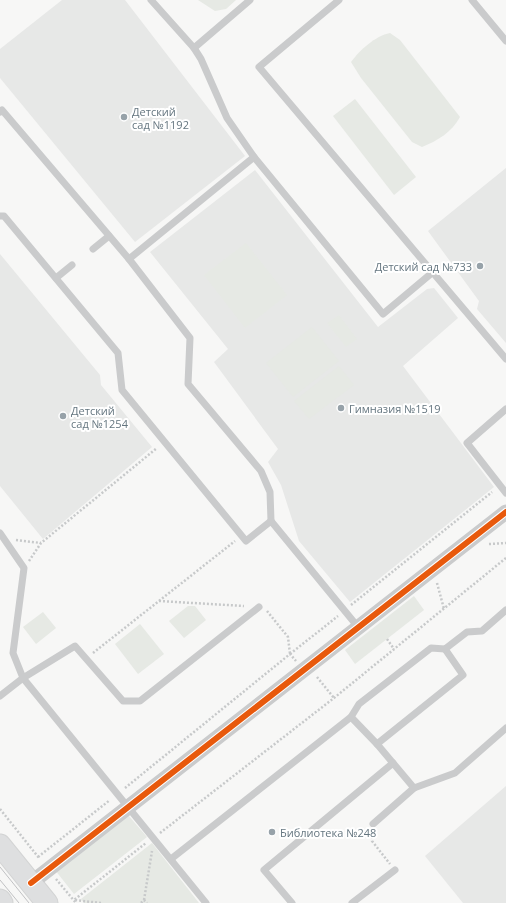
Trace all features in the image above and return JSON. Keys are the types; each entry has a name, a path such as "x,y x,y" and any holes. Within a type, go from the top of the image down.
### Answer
{"main road":[{"path":"0,845 47,903"}],"street":[{"path":"31,883 506,512"}],"lane":[{"path":"151,0 194,48 201,59 227,118 254,157 383,314 433,272"},
{"path":"194,48 250,0"},
{"path":"339,0 259,67 506,359"},
{"path":"472,0 506,41"},
{"path":"0,112 2,110 129,259 190,338 188,384 261,471 270,492 270,521 358,627"},
{"path":"129,259 254,157"},
{"path":"0,216 4,216 118,353 122,390 246,541 270,521"},
{"path":"93,249 109,236"},
{"path":"56,278 72,265"},
{"path":"506,409 467,443 506,493"},
{"path":"2,536 24,568 13,653 23,678 206,903"},
{"path":"0,696 23,678 75,646 123,701 140,701 259,607"},
{"path":"171,859 351,717 359,704 431,648 444,649 467,632 482,631 506,610"},
{"path":"377,744 463,675 444,649"},
{"path":"351,717 377,744 414,788"},
{"path":"373,824 414,788 455,773 506,728"},
{"path":"292,903 264,870 393,763"},
{"path":"352,903 395,870"}],"path":[{"path":"24,568 41,543 157,447"},
{"path":"159,601 259,607 268,612 288,637 290,654 500,486"},
{"path":"2,536 41,543"},
{"path":"86,659 242,536"},
{"path":"74,900 394,649 506,558"},
{"path":"436,581 444,609"},
{"path":"387,639 394,649"},
{"path":"0,809 76,903"},
{"path":"373,824 372,841 395,870"},
{"path":"141,903 144,900 154,838"},
{"path":"74,900 101,903"},
{"path":"144,900 147,903"}],"shaded area":[{"name":"Детский сад №1192","path":"62,0 125,0 245,156 135,242 0,78 0,49"},
{"path":"198,0 236,0 226,9 215,11"},
{"path":"390,33 400,40 460,117 448,132 422,147 412,142 361,78 351,62 368,44 379,37"},
{"path":"355,99 416,177 394,195 333,116"},
{"name":"Детский сад №733","path":"506,168 506,343 477,309 479,301 428,231"},
{"name":"Гимназия №1519","path":"255,170 378,327 427,289 434,288 458,318 403,366 494,487 350,602 299,541 281,485 268,462 278,449 214,362 228,349 150,252"},
{"path":"246,243 287,295 245,328 204,275"},
{"name":"Детский сад №1254","path":"0,254 100,375 101,385 152,447 43,539 0,486"},
{"path":"339,315 357,339 346,347 327,323"},
{"path":"312,327 339,361 293,397 266,363"},
{"path":"339,366 354,385 309,419 294,401"},
{"path":"414,596 424,610 355,664 345,650"},
{"path":"188,606 195,606 206,620 184,638 169,621"},
{"path":"43,612 56,628 36,644 23,627"},
{"path":"140,624 164,654 138,674 115,644"},
{"path":"506,786 506,903 463,903 425,856"},
{"path":"128,815 147,837 74,894 55,870"},
{"path":"152,843 199,903 84,903 81,899"}],"tram line":[{"path":"0,867 29,903"},
{"path":"0,880 19,903"}],"cycle path":[{"path":"31,883 506,512"}],"place":[{"name":"Детский сад №1192","path":"124,117"},
{"name":"Детский сад №733","path":"480,266"},
{"name":"Гимназия №1519","path":"341,408"},
{"name":"Детский сад №1254","path":"63,416"},
{"name":"Библиотека №248","path":"272,832"}]}
